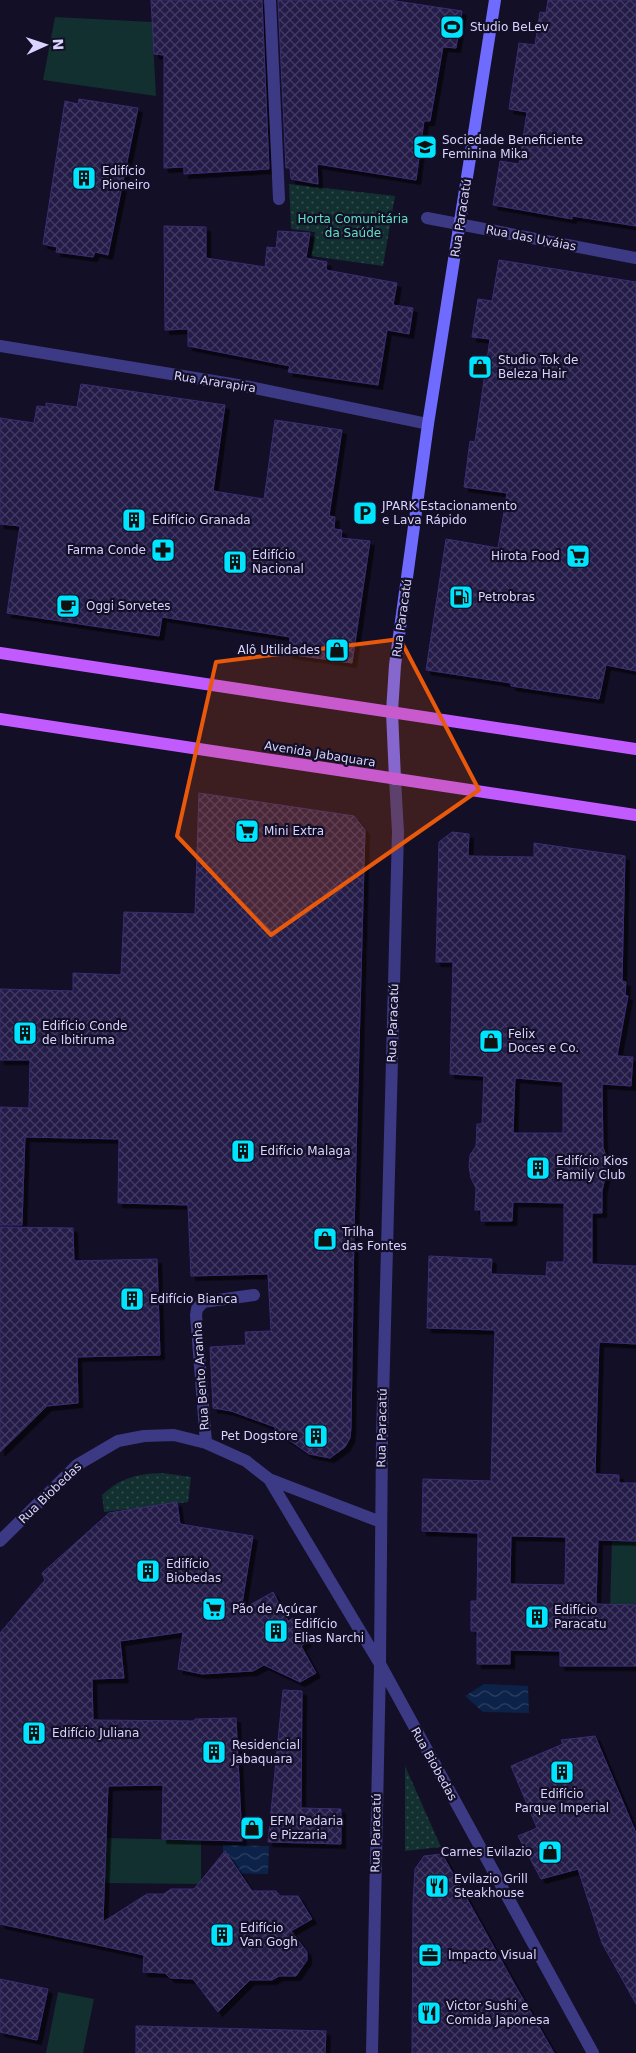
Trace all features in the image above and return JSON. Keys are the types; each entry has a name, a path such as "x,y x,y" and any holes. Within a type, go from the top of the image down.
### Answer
{"main road":[{"path":"0,653 636,749"},
{"name":"Avenida Jabaquara","path":"0,719 636,815"}],"street":[{"path":"270,0 279,199"},
{"name":"Rua Paracatú","path":"372,2053 381,1522 398,832 392,712 395,665 428,424 495,0"},
{"name":"Rua das Uváias","path":"427,218 636,258"},
{"name":"Rua Ararapira","path":"0,346 250,387 428,424"},
{"name":"Rua Bento Aranha","path":"206,1443 197,1309 203,1302 254,1295"},
{"name":"Rua Biobedas","path":"0,1541 77,1465 118,1440 144,1436 174,1435 206,1443 246,1462 269,1479 381,1522"},
{"name":"Rua Biobedas","path":"269,1479 380,1664 593,2053"}],"highlighted area":[{"path":"400,639 479,790 271,935 177,836 216,662"}],"green space":[{"path":"55,17 152,22 156,96 43,80"},
{"name":"Horta Comunitária da Saúde","path":"289,184 395,196 383,266 311,256 315,232 291,229"},
{"path":"163,1473 191,1477 188,1502 104,1512 102,1495 116,1484 145,1474"},
{"path":"612,1540 636,1541 636,1609 610,1609"},
{"path":"405,1766 441,1847 405,1851"},
{"path":"105,1838 201,1840 201,1884 104,1883"},
{"path":"58,1992 94,1999 83,2053 46,2053"}],"water":[{"path":"484,1684 528,1686 529,1713 483,1712 465,1696"},
{"path":"223,1845 269,1846 268,1874 223,1873"}],"building":[{"path":"151,0 262,0 269,169 184,174 184,167 164,168 164,55 154,54"},
{"path":"278,0 389,0 462,11 456,48 443,47 430,121 424,121 416,180 317,164 318,184 291,179 290,168 286,168"},
{"path":"548,0 636,0 636,226 572,216 572,219 493,205 500,161 519,164 527,112 509,109 519,43 535,45 540,12 546,13"},
{"name":"Edifício Pioneiro","path":"79,99 138,108 108,255 95,252 93,257 56,252 57,247 43,244 65,101 78,104"},
{"path":"164,226 206,227 206,258 265,267 267,247 276,248 278,231 310,233 306,258 327,262 326,270 397,283 393,305 413,308 409,334 387,330 378,385 288,372 290,366 188,346 188,329 165,330"},
{"path":"499,260 636,282 636,671 606,665 599,699 511,686 511,683 426,670 446,539 498,548 507,493 464,487 470,441 475,442 490,339 472,337 478,299 492,301"},
{"path":"81,384 225,405 213,491 264,499 275,420 342,430 329,516 335,517 334,529 342,530 341,538 370,541 352,663 288,654 290,637 162,617 159,636 7,613 20,526 0,524 0,418 34,423 37,406 46,407 46,403 77,407"},
{"path":"199,793 354,816 365,830 354,1231 351,1428 350,1438 345,1447 330,1458 309,1454 275,1433 275,1427 231,1411 213,1408 210,1347 246,1345 245,1332 271,1331 268,1274 191,1276 188,1205 118,1203 119,1139 25,1137 22,1225 0,1225 0,1107 29,1108 30,1060 0,1060 0,989 73,991 73,973 121,975 124,912 195,914"},
{"path":"452,832 469,834 468,856 534,857 534,843 625,856 622,981 626,982 625,995 628,996 617,1056 633,1057 631,1086 602,1084 603,1147 607,1169 602,1191 602,1213 592,1213 592,1264 636,1266 636,1344 599,1342 595,1474 619,1475 619,1483 636,1483 636,1541 598,1540 596,1604 636,1605 636,1666 560,1666 560,1651 510,1650 510,1664 477,1664 477,1631 471,1631 471,1601 477,1601 478,1533 422,1531 423,1479 491,1481 495,1330 427,1328 429,1256 492,1259 491,1274 546,1276 547,1262 564,1262 564,1203 513,1202 512,1221 481,1221 481,1210 475,1210 476,1188 471,1178 469,1167 470,1155 476,1146 477,1124 482,1124 484,1076 450,1074 453,962 436,962 439,842","holes":["515,1078 563,1082 563,1133 513,1133","511,1536 566,1537 565,1585 510,1584"]},
{"path":"0,1227 73,1228 74,1261 157,1259 160,1355 77,1357 78,1403 47,1406 0,1452"},
{"path":"177,1502 180,1524 253,1536 241,1610 273,1592 288,1621 293,1618 307,1642 301,1646 316,1673 300,1682 264,1665 253,1671 202,1674 178,1669 183,1632 120,1641 124,1678 92,1679 93,1720 195,1721 195,1719 236,1718 242,1841 162,1839 163,1785 108,1786 103,1922 147,1894 164,1894 171,1889 194,1889 225,1851 252,1891 276,1891 280,1896 298,1896 312,1919 291,1931 307,1952 307,1960 296,1976 279,1976 272,1980 250,1980 218,2012 193,1979 170,1978 165,1973 143,1972 144,1955 0,1924 0,1633 45,1580 42,1573 109,1513"},
{"path":"283,1690 302,1691 301,1808 341,1809 341,1844 268,1842"},
{"path":"595,1736 636,1833 636,2004 602,1943 578,1869 541,1879 518,1836 537,1828 511,1766 563,1744 561,1740"},
{"path":"442,1854 554,2053 412,2053 415,1869 424,1856"},
{"path":"0,1979 48,1989 37,2040 0,2032"},
{"path":"136,2026 326,2031 325,2053 136,2053"}],"place":[{"name":"Studio BeLev","path":"452,27"},
{"name":"Sociedade Beneficiente Feminina Mika","path":"425,147"},
{"name":"Edifício Pioneiro","path":"84,178"},
{"name":"Studio Tok de Beleza Hair","path":"480,367"},
{"name":"JPARK Estacionamento e Lava Rápido","path":"365,513"},
{"name":"Edifício Granada","path":"134,520"},
{"name":"Farma Conde","path":"163,550"},
{"name":"Hirota Food","path":"578,556"},
{"name":"Edifício Nacional","path":"235,562"},
{"name":"Petrobras","path":"461,597"},
{"name":"Oggi Sorvetes","path":"68,606"},
{"name":"Alô Utilidades","path":"337,650"},
{"name":"Mini Extra","path":"247,831"},
{"name":"Edifício Conde de Ibitiruma","path":"25,1033"},
{"name":"Felix Doces e Co.","path":"491,1041"},
{"name":"Edifício Malaga","path":"243,1151"},
{"name":"Edifício Kios Family Club","path":"538,1168"},
{"name":"Trilha das Fontes","path":"325,1239"},
{"name":"Edifício Bianca","path":"132,1299"},
{"name":"Pet Dogstore","path":"316,1436"},
{"name":"Edifício Biobedas","path":"148,1571"},
{"name":"Pão de Açúcar","path":"214,1609"},
{"name":"Edifício Paracatu","path":"537,1617"},
{"name":"Edifício Elias Narchi","path":"276,1631"},
{"name":"Edifício Juliana","path":"34,1733"},
{"name":"Residencial Jabaquara","path":"214,1752"},
{"name":"Edifício Parque Imperial","path":"562,1772"},
{"name":"EFM Padaria e Pizzaria","path":"252,1828"},
{"name":"Carnes Evilazio","path":"550,1852"},
{"name":"Evilazio Grill Steakhouse","path":"437,1886"},
{"name":"Edifício Van Gogh","path":"222,1935"},
{"name":"Impacto Visual","path":"430,1955"},
{"name":"Victor Sushi e Comida Japonesa","path":"429,2013"}]}
